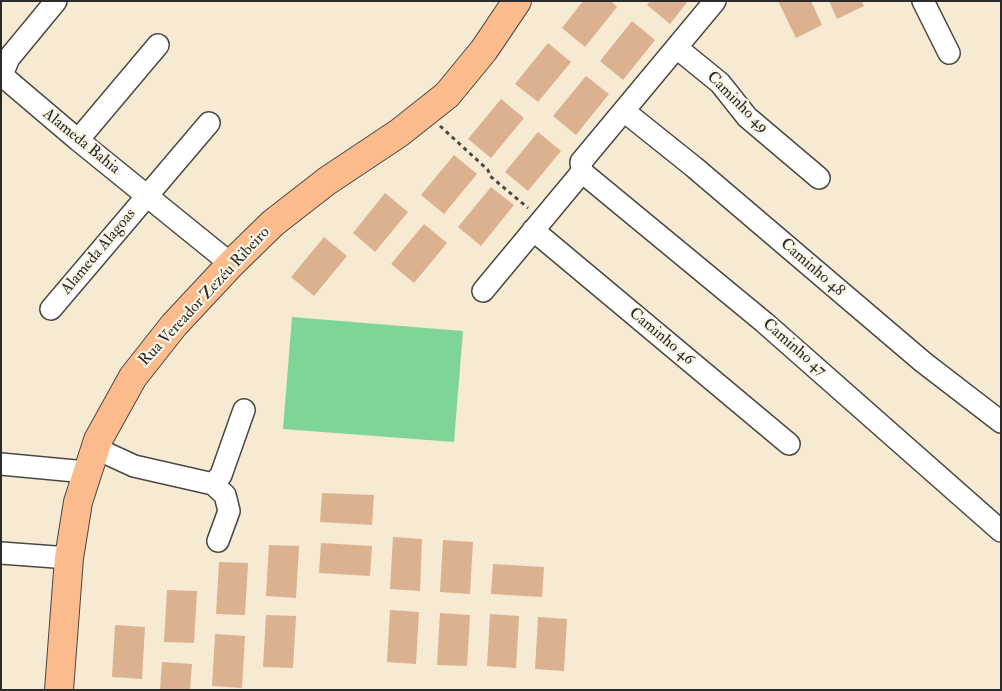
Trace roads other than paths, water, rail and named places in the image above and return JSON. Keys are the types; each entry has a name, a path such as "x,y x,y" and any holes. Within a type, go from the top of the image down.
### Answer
{"main road":[{"name":"Rua Vereador Zezéu Ribeiro","path":"59,690 69,558 78,502 91,460 133,377 153,349 231,264 300,200 425,113 447,95 464,76 517,1"}],"street":[{"name":"Alameda Bahia","path":"56,1 9,58 4,70 5,78 231,264"},
{"path":"483,291 582,172 581,162 716,1"},
{"path":"923,1 948,53"},
{"path":"78,140 158,45"},
{"name":"Caminho 49","path":"677,48 720,83 747,117 819,178"},
{"name":"Caminho 48","path":"624,111 923,362 1001,422"},
{"name":"Alameda Alagoas","path":"51,309 209,123"},
{"name":"Caminho 47","path":"582,172 765,323 1001,531"},
{"name":"Caminho 46","path":"538,225 790,444"},
{"path":"213,484 221,475 244,410"},
{"path":"1,464 91,460 134,466 213,484 225,495 229,512 218,540"},
{"path":"1,553 69,558"}]}
